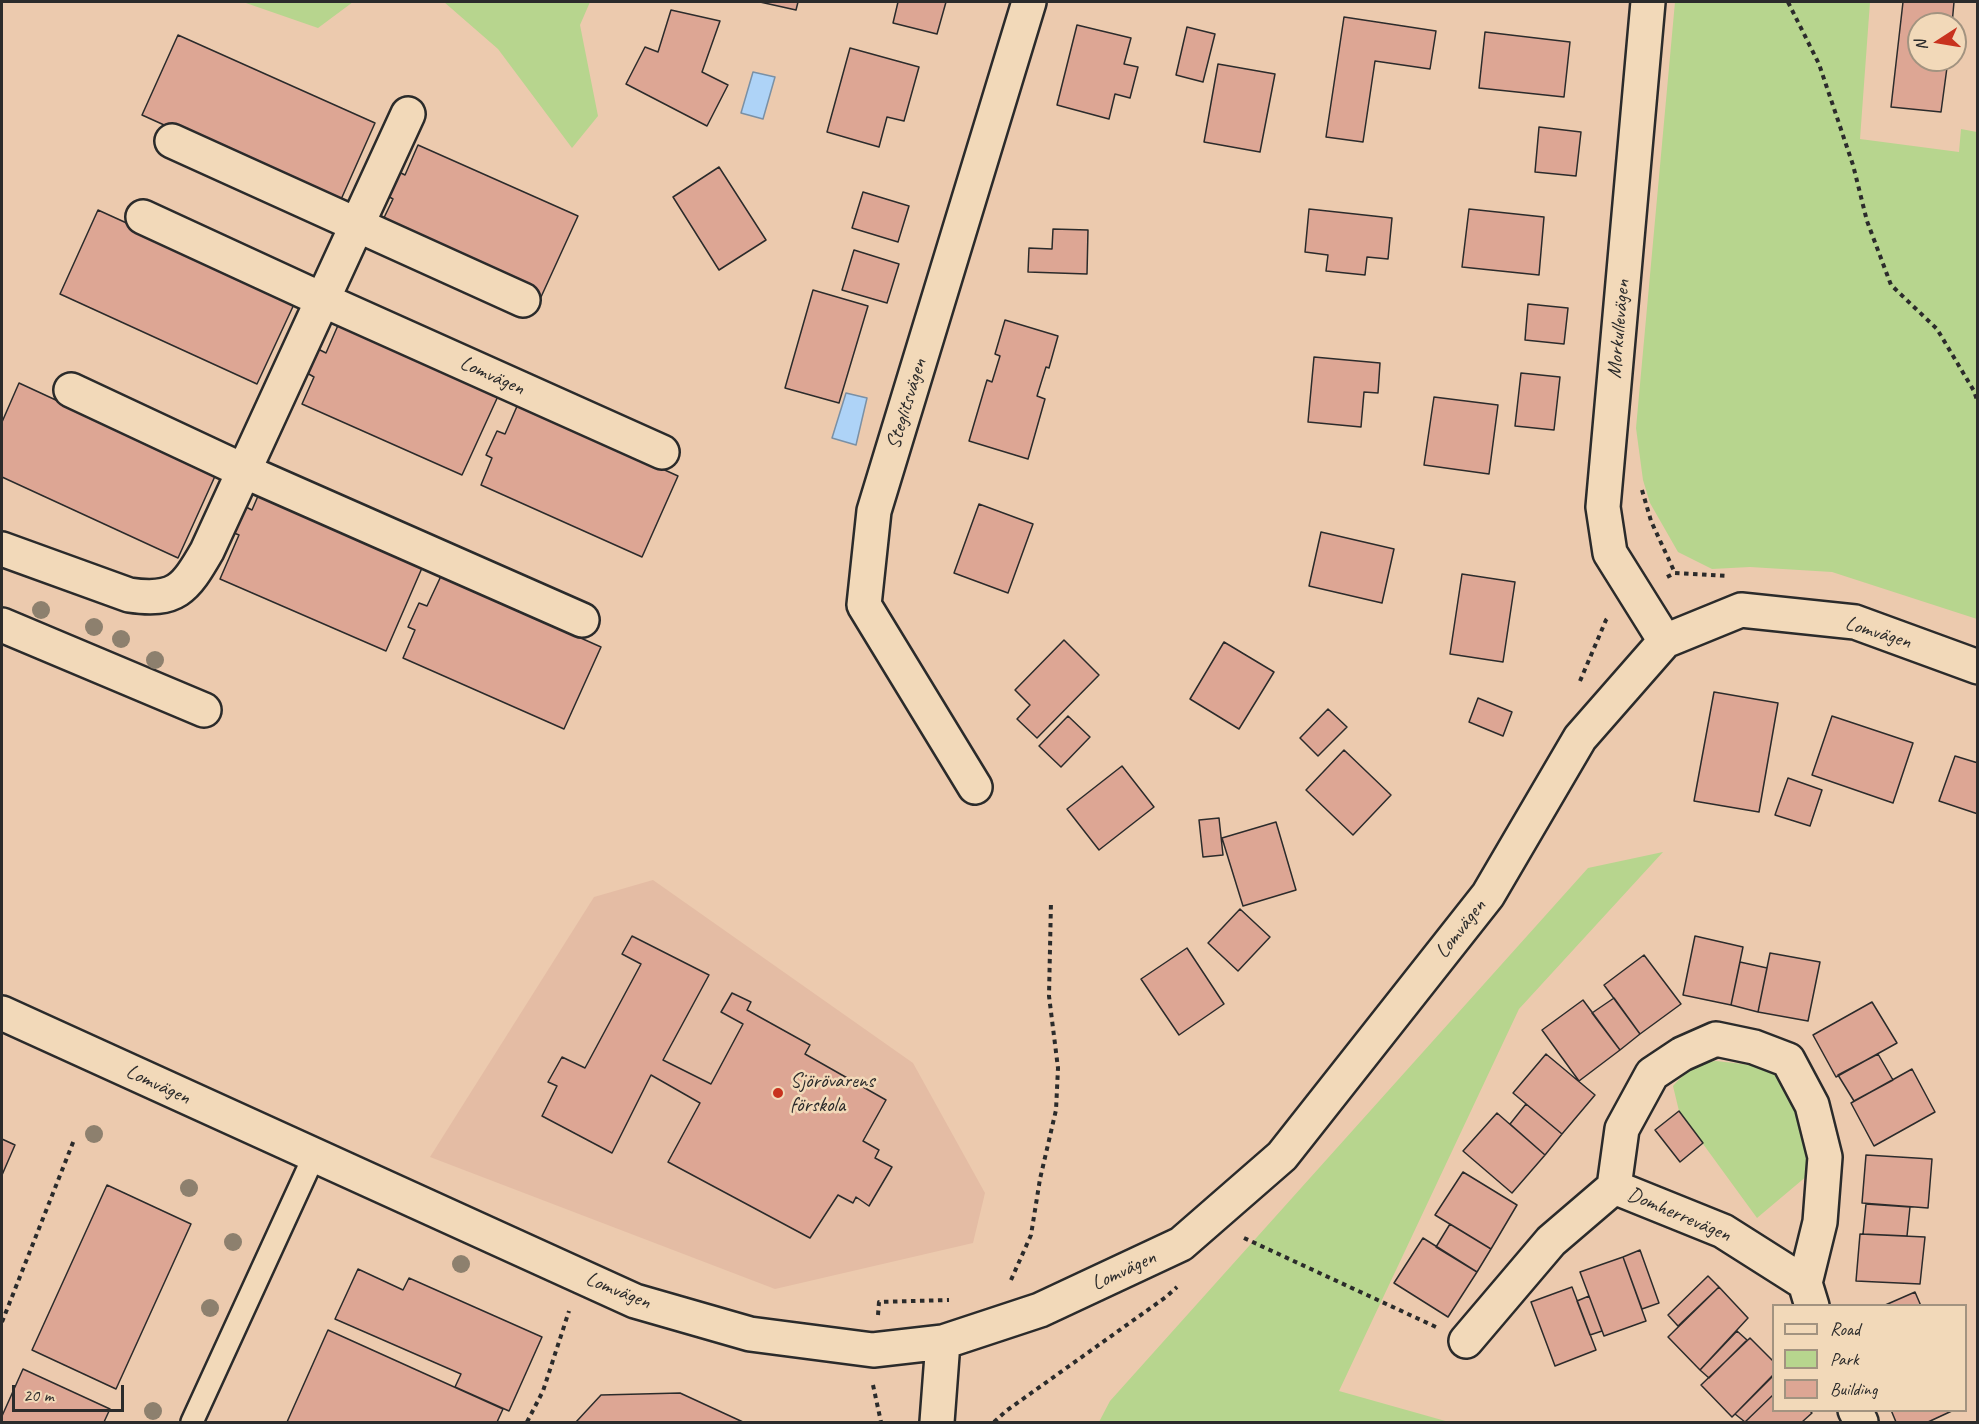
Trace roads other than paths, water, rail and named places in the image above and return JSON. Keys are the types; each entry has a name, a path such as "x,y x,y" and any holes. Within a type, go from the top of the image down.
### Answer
{"street":[{"name":"Steglitsvägen","path":"975,787 864,605 874,511 1029,2"},
{"name":"Morkullevägen","path":"1648,2 1603,507 1610,554 1665,641"},
{"path":"2,549 129,595 147,598 161,597 177,591 192,577 207,551 408,114"},
{"path":"172,141 522,300"},
{"name":"Lomvägen","path":"143,217 662,452"},
{"path":"71,390 244,471 582,620"},
{"name":"Lomvägen","path":"2,1013 635,1301 750,1334 873,1350 943,1342 1040,1310 1181,1244 1282,1156 1488,895 1580,738 1665,641 1741,610 1855,622 1977,667"},
{"path":"2,625 204,710"},
{"name":"Domherrevägen","path":"1466,1341 1551,1241 1614,1187 1622,1129 1652,1074 1682,1054 1716,1039 1754,1047 1788,1060 1812,1105 1826,1157 1820,1222 1808,1294 1723,1231 1614,1187"},
{"path":"937,1422 943,1342"}],"lane":[{"path":"192,1422 314,1156"}],"water":[{"path":"753,72 775,77 763,119 741,113"},
{"path":"846,393 867,398 856,445 832,438"}],"place":[{"name":"Sjörövarens förskola","path":"778,1093"}]}
